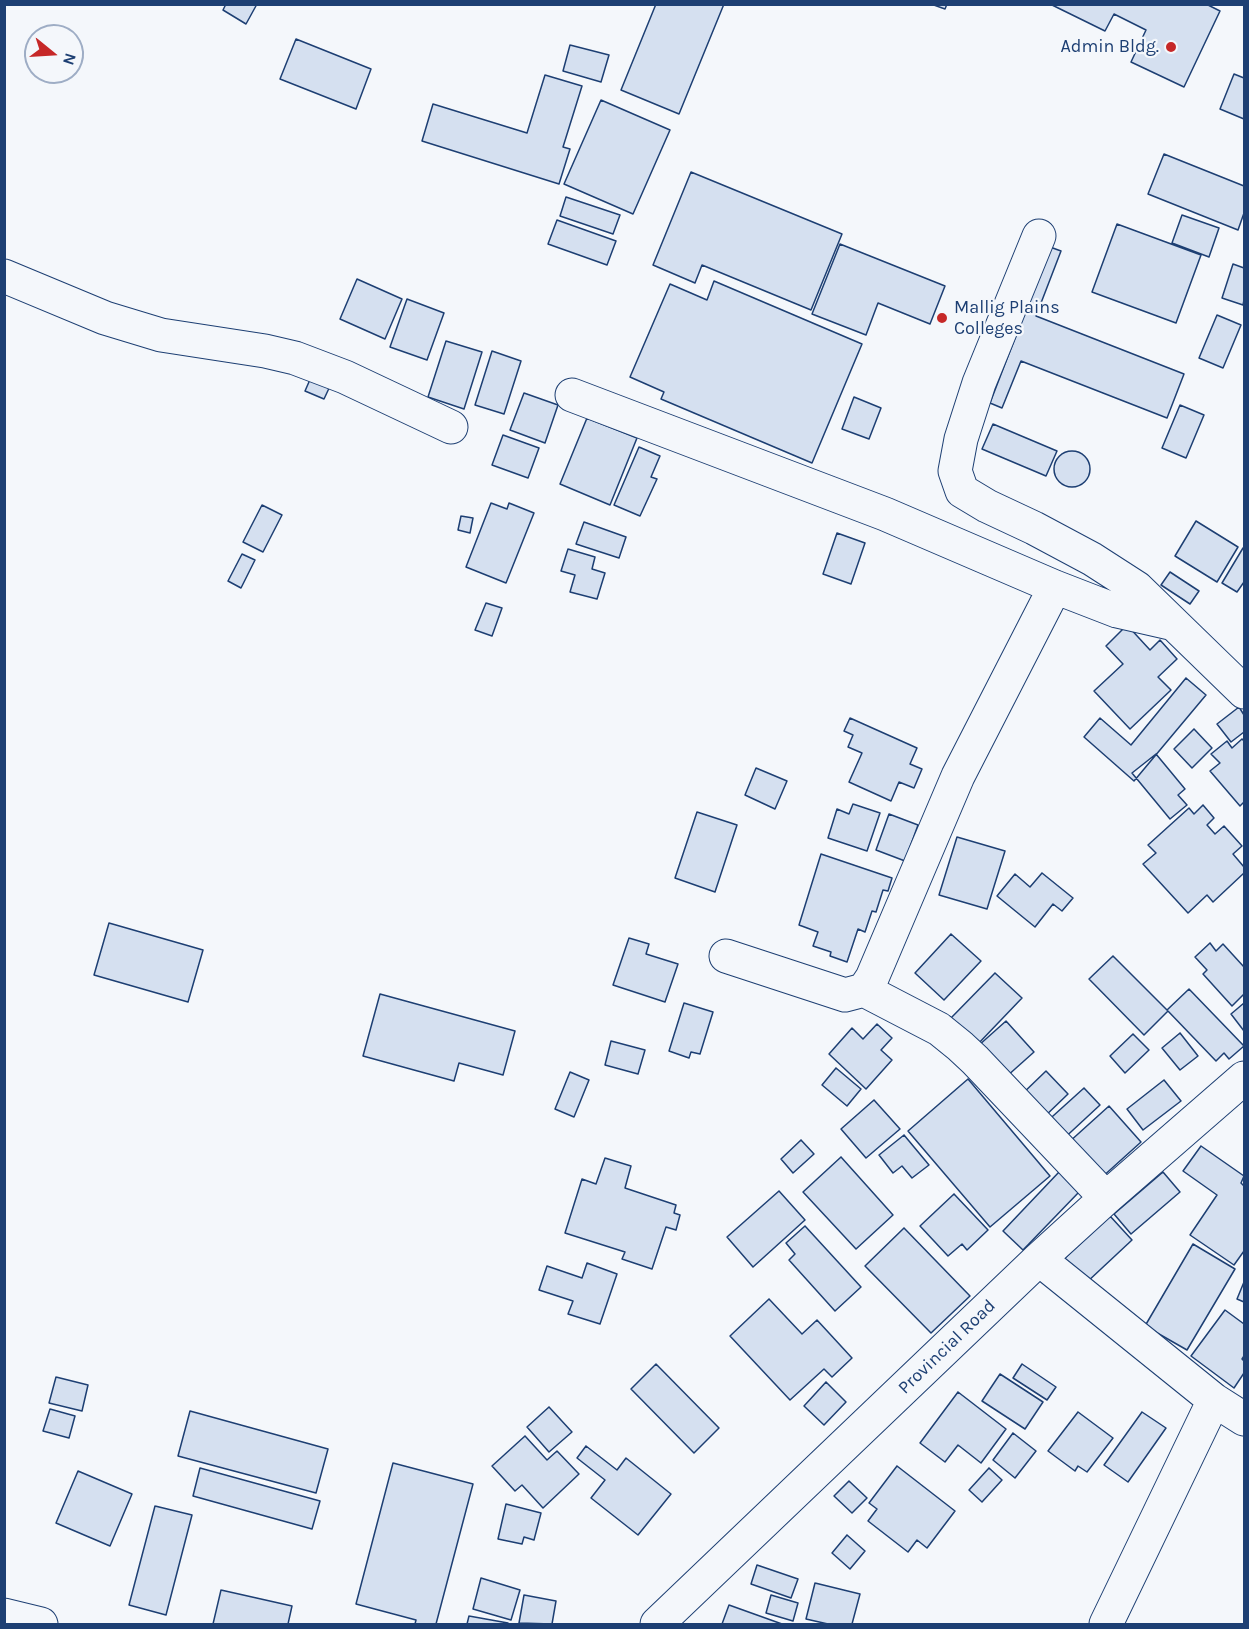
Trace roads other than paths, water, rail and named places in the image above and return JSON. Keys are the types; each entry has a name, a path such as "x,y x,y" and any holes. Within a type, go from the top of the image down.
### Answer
{"main road":[{"path":"1039,236 980,383 961,440 955,471 962,491 1092,559 1137,588 1245,692"},
{"path":"4,276 105,318 161,335 265,351 295,358 345,377 451,426"},
{"path":"572,395 885,514 1117,611 1174,624"},
{"path":"726,956 845,995 864,990 958,776 1055,587"},
{"path":"864,990 939,1029 960,1046 1106,1198"},
{"name":"Provincial Road","path":"657,1624 1039,1259 1245,1078"},
{"path":"1039,1259 1214,1400 1245,1419"},
{"path":"1106,1624 1214,1400"},
{"path":"4,1615 41,1624"}],"place":[{"name":"Admin Bldg.","path":"1171,47"},
{"name":"Mallig Plains Colleges","path":"942,318"}]}
